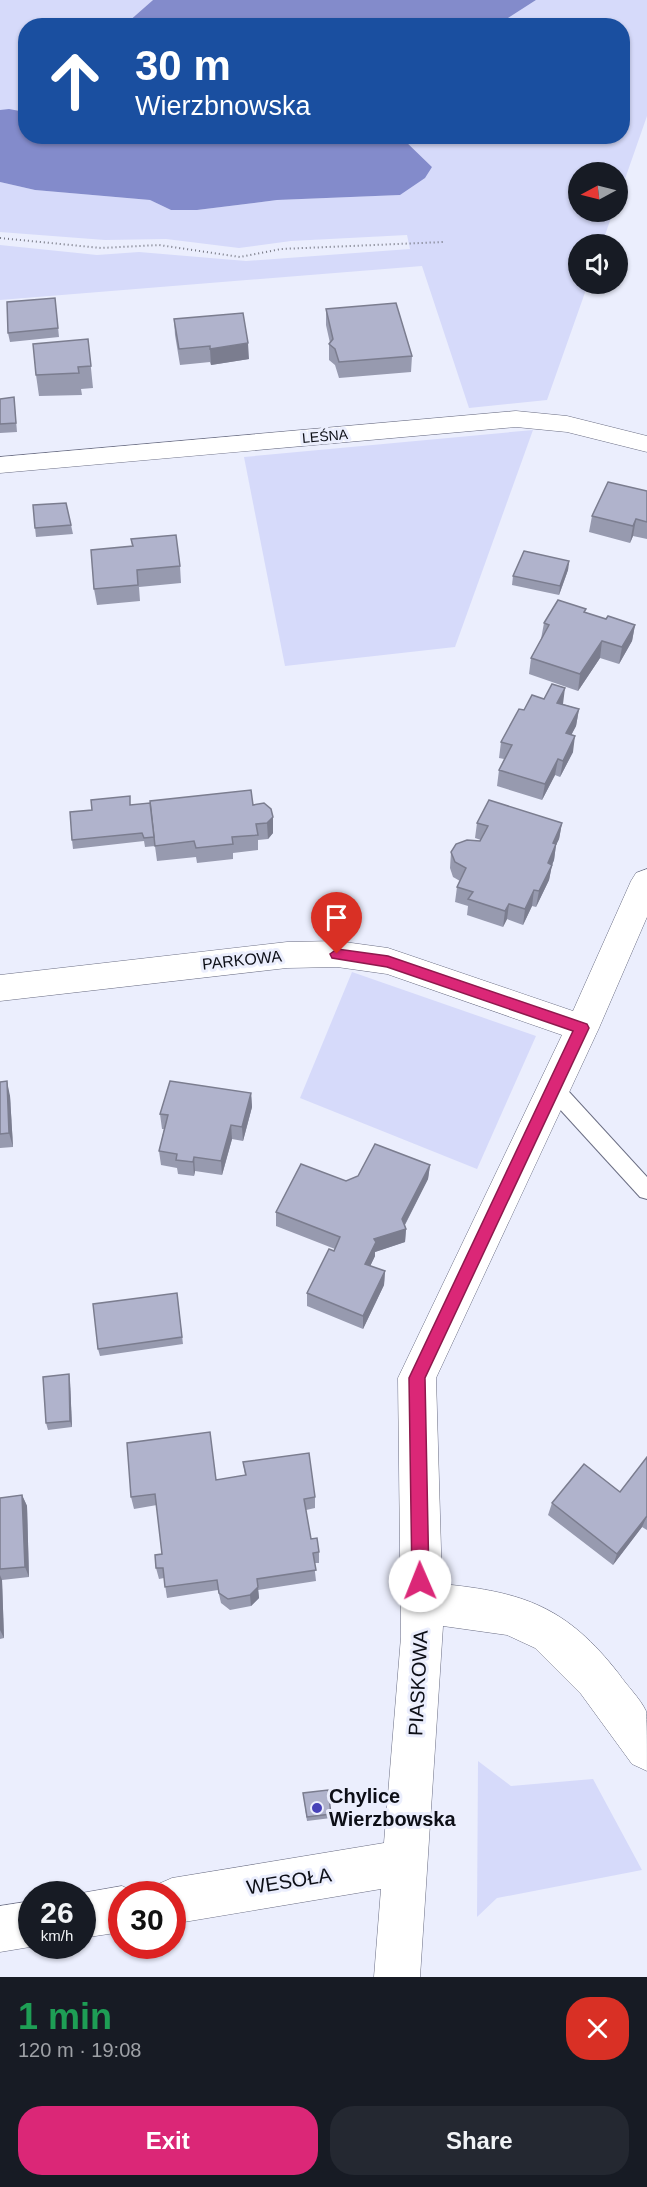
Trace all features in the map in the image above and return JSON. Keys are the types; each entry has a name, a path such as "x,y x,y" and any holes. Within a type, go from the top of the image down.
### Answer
{"street":[{"name":"LEŚNA","path":"0,465 516,419 567,424 647,444"},
{"name":"PIASKOWA","path":"397,1977 422,1637 417,1378 441,1322 582,1028 647,881"},
{"name":"PARKOWA","path":"0,988 287,955 337,954 388,961 582,1028"},
{"path":"421,1603 499,1612 536,1624 575,1654 647,1749"},
{"name":"WESOŁA","path":"186,1898 405,1862"},
{"path":"0,1929 18,1926"}],"lane":[{"path":"553,1088 647,1191"}],"path":[{"path":"0,238 101,248 159,245 240,257 281,249 444,242"}],"shaded area":[{"path":"0,0 153,0 133,18 18,18 18,111 0,110"},
{"path":"536,0 647,0 647,116 628,170 628,162 568,162 568,222 610,222 605,234 568,234 568,294 584,294 547,400 469,408 422,266 0,300 0,245 97,255 139,252 246,261 410,249 407,235 291,241 239,248 166,239 105,240 0,232 0,182 35,190 150,200 171,210 197,210 277,200 400,195 432,167 408,144 630,144 630,18 508,18"},
{"path":"533,430 455,647 285,666 244,457"},
{"path":"352,972 536,1036 477,1169 300,1098"},
{"path":"478,1761 511,1786 593,1779 642,1870 497,1898 477,1917"}],"water":[{"path":"153,0 536,0 508,18 133,18"},
{"path":"0,110 18,111 18,144 408,144 432,167 425,178 400,195 277,200 197,210 171,210 150,200 35,190 0,182"}],"building":[{"path":"55,298 58,328 8,333 7,302"},
{"path":"396,303 412,356 339,362 335,349 329,344 333,339 326,309"},
{"path":"243,313 248,343 210,349 210,346 179,349 174,319"},
{"path":"88,339 91,366 78,367 79,373 36,375 33,344"},
{"path":"14,397 16,423 0,424 0,399"},
{"path":"608,482 647,491 647,522 636,519 633,526 592,516"},
{"path":"66,503 71,525 35,528 33,505"},
{"path":"176,535 180,566 137,570 138,585 94,589 91,550 133,546 131,539"},
{"path":"524,551 569,561 560,586 513,576"},
{"path":"558,600 586,609 584,612 606,619 608,616 635,625 622,647 602,641 580,674 531,658 549,625 544,623"},
{"path":"552,684 565,688 557,703 579,709 566,733 575,736 563,761 558,759 545,784 499,770 512,745 501,742 519,709 524,710 532,695 544,699"},
{"path":"251,790 253,805 264,803 271,809 273,817 267,823 256,824 258,835 232,837 233,844 196,848 194,841 155,846 150,801"},
{"path":"130,796 130,805 150,803 154,837 144,838 142,833 72,840 70,812 92,810 91,800"},
{"path":"489,800 562,823 553,843 556,844 548,863 552,865 539,891 534,890 525,909 509,904 505,911 468,899 473,892 457,887 466,868 455,862 451,852 456,844 467,840 480,841 488,826 477,823"},
{"path":"7,1081 9,1133 0,1134 0,1082"},
{"path":"170,1081 251,1093 242,1127 231,1125 221,1161 194,1157 193,1162 176,1160 177,1154 159,1151 168,1115 160,1114"},
{"path":"375,1144 430,1165 402,1219 406,1229 374,1239 376,1242 365,1264 385,1271 363,1316 307,1293 329,1249 334,1251 340,1237 276,1212 301,1164 346,1181 358,1176"},
{"path":"177,1293 182,1337 98,1349 93,1304"},
{"path":"69,1374 70,1421 46,1423 43,1377"},
{"path":"210,1432 216,1480 246,1475 243,1462 309,1453 315,1497 304,1499 311,1539 317,1538 319,1552 313,1553 316,1570 257,1579 258,1587 250,1595 228,1599 219,1593 217,1580 165,1587 163,1568 156,1568 155,1555 162,1554 155,1494 131,1497 127,1443"},
{"path":"647,1457 647,1516 617,1554 552,1503 584,1464 620,1492"},
{"path":"22,1495 25,1567 0,1569 0,1498"},
{"name":"Chylice Wierzbowska","path":"328,1790 331,1814 307,1817 303,1793"}],"place":[{"name":"Chylice Wierzbowska","path":"317,1808"}],"route":[{"path":"337,954 388,961 582,1028 441,1322 417,1378 420,1581"}]}
